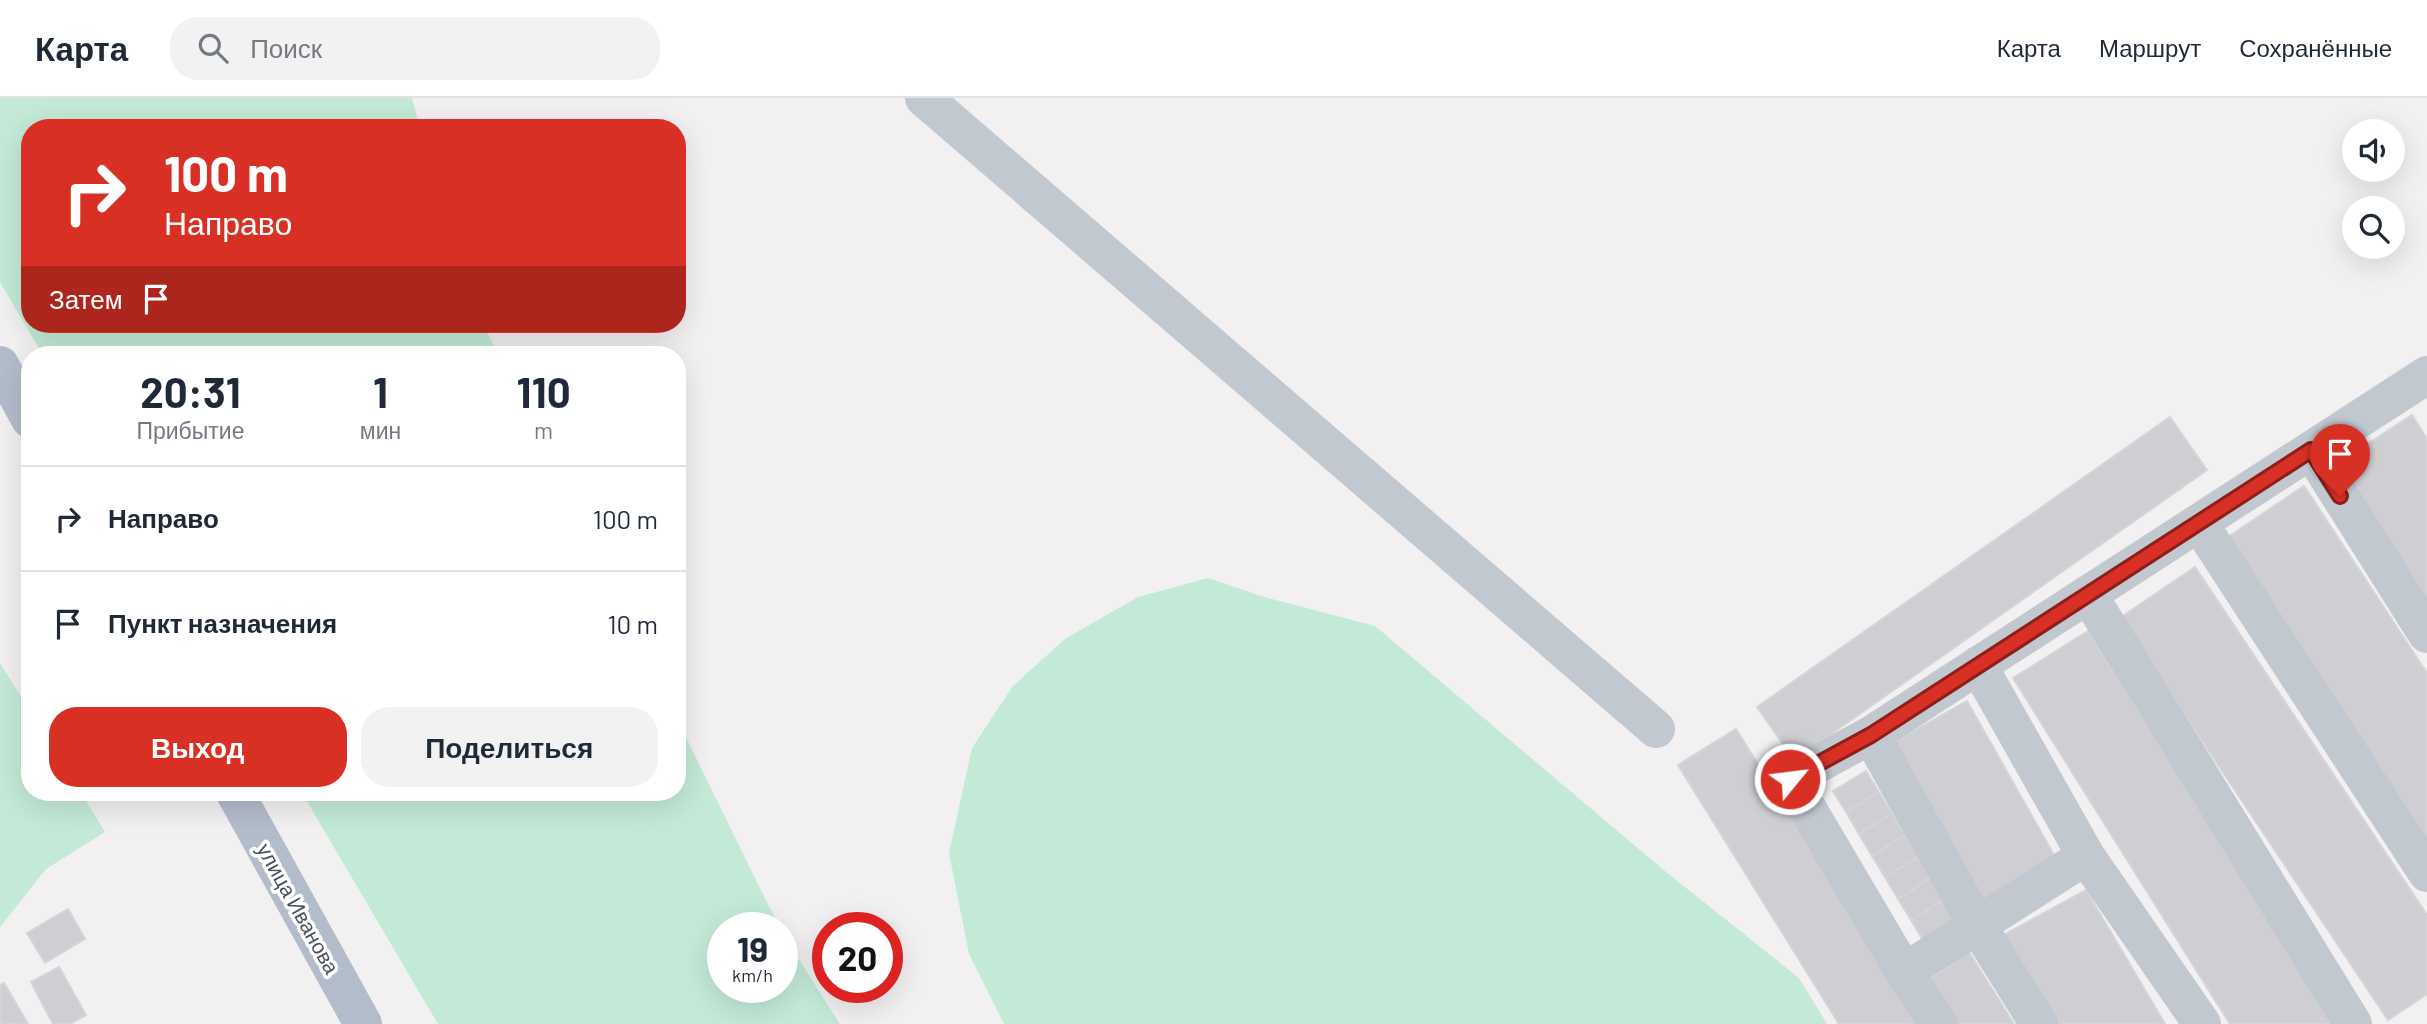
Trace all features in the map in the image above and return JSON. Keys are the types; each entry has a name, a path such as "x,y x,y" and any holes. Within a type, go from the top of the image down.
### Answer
{"main road":[{"path":"0,365 21,403"},
{"name":"улица Иванова","path":"239,801 363,1024"}],"lane":[{"path":"924,98 1656,729"},
{"path":"1939,1024 1904,972 1790,779 1871,735 2427,375"},
{"path":"2311,450 2427,634"},
{"path":"2199,523 2427,873"},
{"path":"2088,594 2353,1024"},
{"path":"1978,665 2086,856 2202,1024"},
{"path":"1871,735 1978,925 2039,1024"},
{"path":"1904,972 2086,856"}],"green space":[{"path":"0,98 412,98 418,119 21,119 21,318 0,282"},
{"path":"30,333 488,333 494,346 38,346"},
{"path":"1208,578 1264,597 1375,626 1666,872 1799,978 1827,1024 1004,1024 969,954 949,853 972,748 1013,686 1065,639 1138,597"},
{"path":"0,663 21,697 21,801 86,801 105,832 46,869 0,927"},
{"path":"686,737 772,912 707,912 707,1003 798,1003 798,958 812,980 812,1003 827,1003 840,1024 438,1024 307,801 686,801"}],"building":[{"path":"2412,415 2427,439 2427,609 2335,465"},
{"path":"2170,417 2207,470 1794,760 1757,707"},
{"path":"2304,486 2427,673 2427,846 2225,539"},
{"path":"2195,567 2427,915 2427,994 2388,1020 2120,618"},
{"path":"2088,631 2335,1024 2230,1024 2013,678"},
{"path":"1967,701 2058,862 1984,903 1894,742"},
{"path":"1736,729 1920,1024 1839,1024 1678,765"},
{"path":"1866,771 1879,792 1846,812 1833,791"},
{"path":"1879,792 1892,814 1859,834 1846,812"},
{"path":"1892,814 1905,835 1872,856 1859,834"},
{"path":"1905,835 1918,857 1885,877 1872,856"},
{"path":"1918,857 1931,878 1898,899 1885,877"},
{"path":"1931,878 1944,900 1911,920 1898,899"},
{"path":"2086,890 2165,1024 2052,1024 1998,938"},
{"path":"1944,900 1957,922 1924,942 1911,920"},
{"path":"68,909 85,939 45,963 27,933"},
{"path":"1969,952 2014,1024 1950,1024 1926,982"},
{"path":"59,967 86,1015 70,1024 53,1024 31,982"},
{"path":"4,983 28,1024 0,1024 0,985"}],"route":[{"path":"1790,779 1871,735 2311,450 2340,496"}]}
